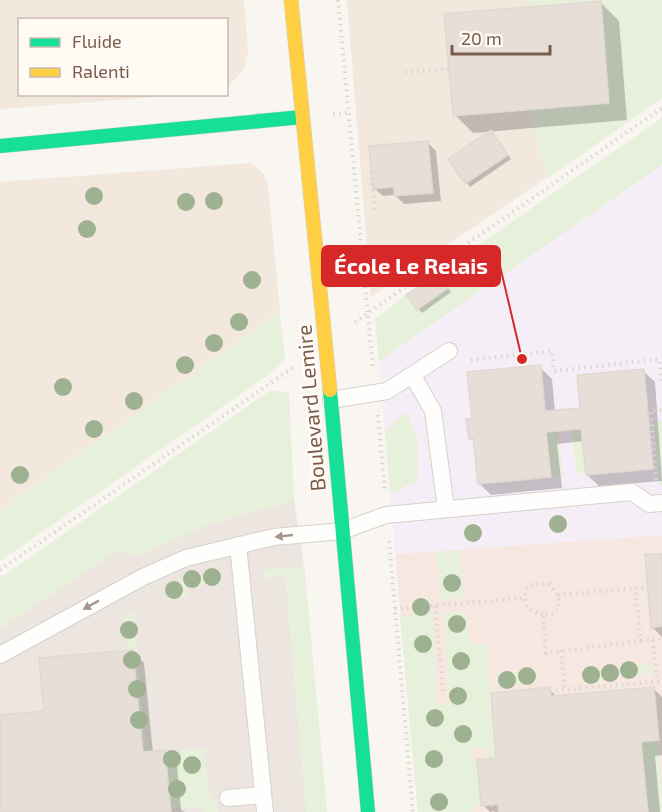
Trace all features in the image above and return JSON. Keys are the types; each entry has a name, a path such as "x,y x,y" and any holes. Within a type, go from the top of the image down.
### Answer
{"main road":[{"name":"Boulevard Lemire","path":"291,0 331,400 368,812"},
{"path":"0,147 302,117"}],"lane":[{"path":"331,400 387,391 449,351"},
{"path":"413,376 433,411 446,509"},
{"path":"0,655 167,564 238,545 274,537 342,531 386,515 632,492 649,504 659,495"},
{"path":"238,545 265,812"},
{"path":"228,798 263,795"}],"path":[{"path":"338,0 373,367"},
{"path":"405,72 449,69"},
{"path":"368,312 662,108"},
{"path":"371,172 375,209"},
{"path":"449,351 457,346 471,360 552,351 554,370 658,359 662,386"},
{"path":"0,570 289,371"},
{"path":"659,495 650,411 662,410"},
{"path":"378,419 385,492"},
{"path":"388,533 413,812"},
{"path":"549,584 558,595 559,608 553,614 532,613 527,607 525,591 531,585 549,584"},
{"path":"558,595 648,587"},
{"path":"635,589 641,641"},
{"path":"395,609 525,598"},
{"path":"435,606 443,692"},
{"path":"543,614 546,653 662,639"},
{"path":"550,691 659,682 653,640"},
{"path":"561,650 565,690"},
{"path":"492,805 493,812"}],"shaded area":[{"path":"0,0 244,0 248,52 244,69 228,87 228,18 18,18 18,96 169,96 0,109"},
{"path":"347,0 602,0 612,133 371,297"},
{"path":"250,163 263,173 268,185 280,312 0,510 0,182"},
{"path":"662,165 662,535 395,554 379,361"},
{"path":"294,500 304,566 327,812 0,812 0,628 120,549 139,556 203,526"},
{"path":"662,535 662,812 418,812 395,554"}],"green space":[{"path":"529,0 662,0 662,98 548,178 534,127 532,110 609,103 601,2 529,7"},
{"path":"662,118 662,165 379,361 375,319 406,295 417,310 448,288 438,273"},
{"path":"280,312 285,359 267,376 0,561 0,510"},
{"path":"271,390 289,393 294,500 203,526 139,556 120,549 0,628 0,578"},
{"path":"406,411 417,438 418,483 405,486 401,491 390,492 385,432"},
{"path":"662,421 662,486 660,486 654,422"},
{"path":"581,429 585,472 577,473 571,430"},
{"path":"558,431 563,476 551,477 546,432"},
{"path":"460,550 464,596 442,600 436,552"},
{"path":"304,566 327,812 306,812 285,576 263,579 262,570"},
{"path":"219,576 219,581 186,586 188,597 169,600 168,589 187,577"},
{"path":"133,611 147,752 143,752 133,650 128,650 125,614"},
{"path":"466,611 471,645 487,645 496,758 488,760 487,748 469,750 471,759 477,760 481,802 476,805 473,812 418,812 400,616 433,612 437,704 450,703 444,612"},
{"path":"651,664 650,673 586,681 585,672"},
{"path":"535,671 536,683 497,686 497,674"},
{"path":"659,740 662,812 648,812 641,742"},
{"path":"204,748 210,799 216,799 218,812 206,812 199,808 170,808 166,753"}],"building":[{"path":"601,1 609,103 453,116 444,14"},
{"path":"491,130 508,155 465,184 448,159"},
{"path":"428,141 433,193 394,196 394,187 373,189 369,146"},
{"path":"438,273 448,288 417,310 406,295"},
{"path":"541,365 545,411 580,408 577,375 644,369 653,469 586,475 581,429 546,432 551,477 478,484 473,438 469,439 466,419 472,419 467,372"},
{"path":"645,554 662,554 662,626 651,628"},
{"path":"133,650 143,752 165,750 171,812 0,812 0,715 44,711 39,658"},
{"path":"550,687 551,696 654,687 659,740 641,742 648,812 499,812 498,804 481,806 477,760 496,758 491,693"}],"traffic: fast":[{"path":"0,146 302,117"},
{"path":"330,390 368,812"}],"traffic: slow":[{"path":"291,0 330,390"}],"place":[{"name":"École Le Relais","path":"522,359"}]}
